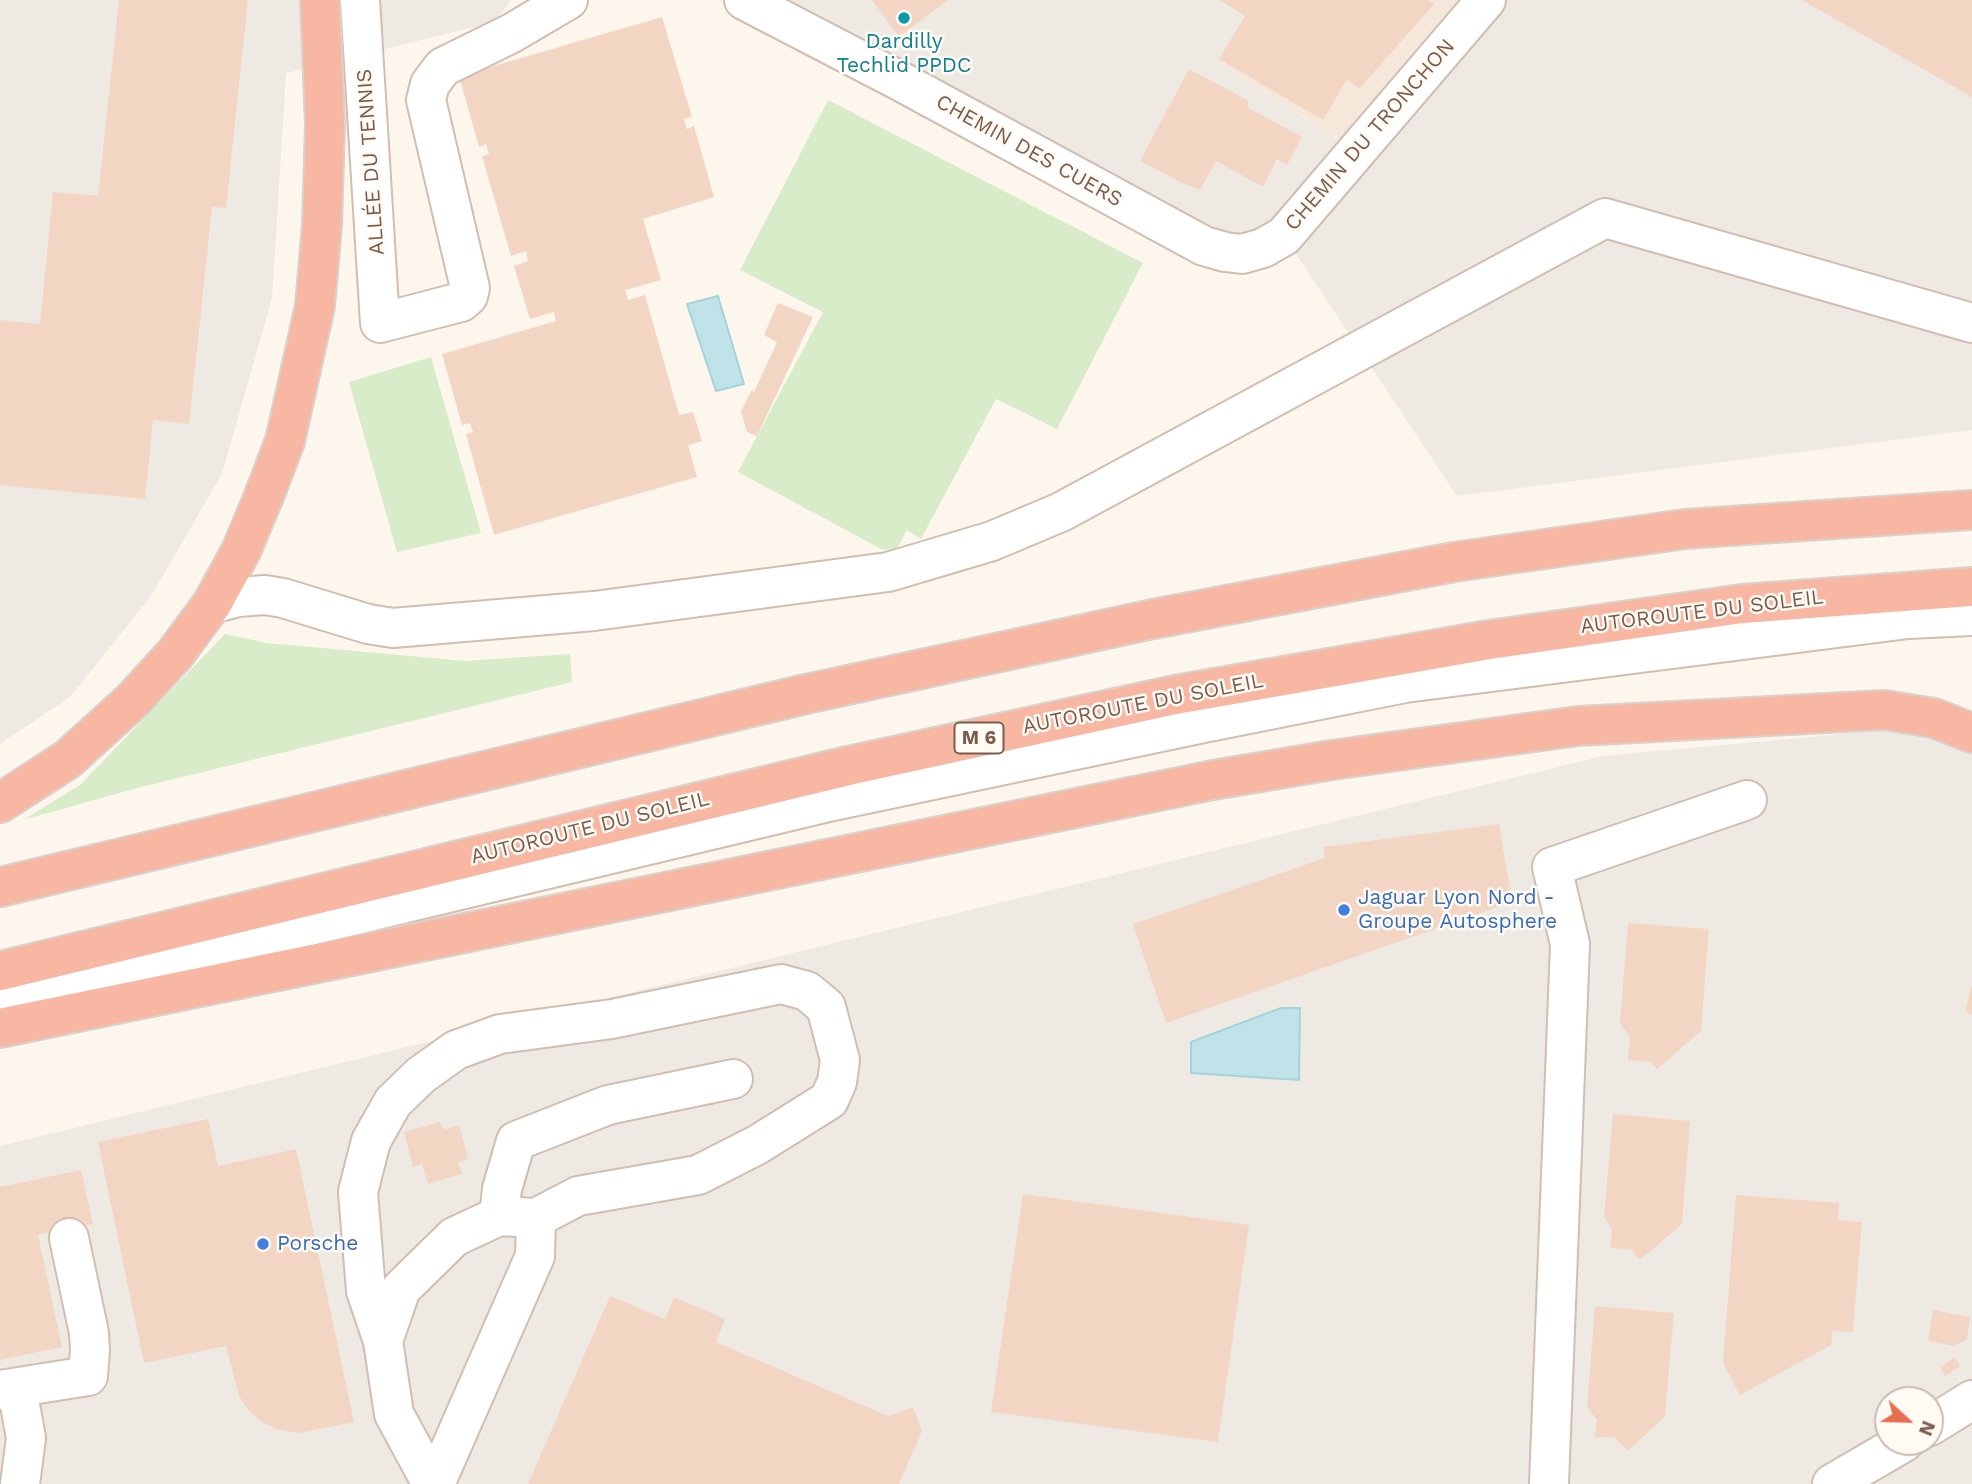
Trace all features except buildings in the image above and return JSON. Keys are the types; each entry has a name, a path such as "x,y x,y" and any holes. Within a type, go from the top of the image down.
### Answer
{"highway":[{"path":"0,803 68,759 133,700 175,654 212,604 241,551 285,441 314,306 322,225 326,125 320,0"},
{"path":"0,887 806,694 1180,614 1454,562 1685,530 1972,509"},
{"name":"AUTOROUTE DU SOLEIL","path":"0,971 848,766 1175,695 1489,640 1729,606 1972,587"},
{"path":"0,1028 1213,780 1345,758 1578,726 1884,710 1934,718 1972,733"}],"street":[{"name":"ALLÉE DU TENNIS","path":"360,0 380,323 461,302 468,296 470,288 426,100"},
{"path":"368,111 426,100 430,84 443,67 512,33 568,0"},
{"name":"CHEMIN DES CUERS","path":"744,0 900,81 1204,246 1242,254"},
{"name":"CHEMIN DU TRONCHON","path":"1242,254 1263,248 1284,236 1486,0"},
{"path":"212,604 238,597 265,595 368,624 393,628 594,611 888,572 992,541 1061,512 1605,218 1972,323"},
{"path":"0,1000 824,803 1405,683 1895,621 1972,617"},
{"path":"1549,1484 1570,944 1552,867 1747,800"},
{"path":"383,1342 401,1289 454,1237 578,1196 698,1175 757,1145 829,1100 837,1082 840,1060 826,1007 807,990 781,984 612,1019 500,1034 456,1050 421,1074 393,1102 371,1141 358,1192 366,1291 383,1342 394,1414 434,1484"},
{"path":"434,1484 535,1256 502,1189 516,1141 608,1105 733,1079"},
{"path":"0,1480 20,1484 26,1438 9,1390 88,1376 89,1333 69,1238"},
{"path":"1944,1418 1972,1401"},
{"path":"1832,1484 1880,1456"}],"shaded area":[{"path":"0,0 511,0 495,22 286,73 272,298 222,474 151,596 71,696 0,744"},
{"path":"719,0 1264,0 1223,65 1356,151 1486,0 1972,0 1972,430 1457,496 1284,236 1242,254"},
{"path":"1264,0 1486,0 1357,151 1223,65"},
{"path":"1972,722 1972,1484 0,1484 0,1146 1603,756"}],"green space":[{"path":"828,100 1143,263 1057,429 996,399 921,539 907,530 897,549 883,550 738,472 823,312 740,270"},
{"path":"431,357 481,533 397,552 349,382"},
{"path":"225,634 267,643 465,661 570,654 572,682 141,787 23,820 80,785"}],"water":[{"path":"718,296 744,384 716,391 687,304"},
{"path":"1281,1008 1300,1008 1299,1080 1191,1073 1191,1042"}],"place":[{"name":"Dardilly Techlid PPDC","path":"904,18"},
{"name":"Jaguar Lyon Nord - Groupe Autosphere","path":"1344,910"},
{"name":"Porsche","path":"263,1244"}]}
